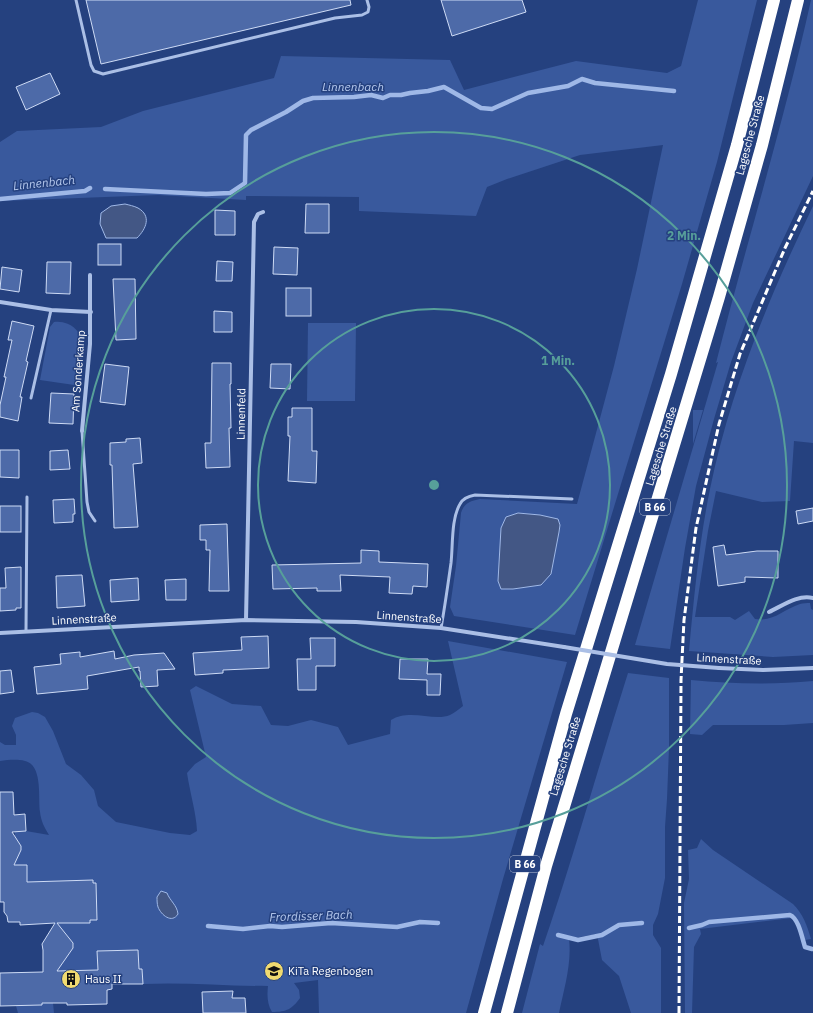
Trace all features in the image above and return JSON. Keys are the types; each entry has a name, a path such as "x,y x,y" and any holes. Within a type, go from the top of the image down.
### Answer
{"highway":[{"name":"Lagesche Straße","path":"484,1013 566,714 671,374 735,152 774,0"},
{"name":"Lagesche Straße","path":"507,1013 546,866 614,639 674,449 721,290 762,145 798,0"}],"street":[{"name":"Linnenfeld","path":"246,620 254,222 258,214 262,212"},
{"name":"Am Sonderkamp","path":"82,431 90,344 90,275"},
{"path":"0,302 51,310 91,312"},
{"path":"769,612 799,598 813,598"},
{"name":"Linnenstraße","path":"0,633 246,620 356,622 441,628 667,664 763,670 813,668"}],"lane":[{"path":"76,0 91,65 94,71 104,74 335,18 362,15 368,12 369,7 367,0"},
{"path":"31,398 51,310"},
{"path":"82,431 87,502 89,512 95,521"},
{"path":"441,628 451,562 456,515 463,500 469,496 475,495 572,499"},
{"path":"26,632 27,497"}],"shaded area":[{"path":"698,0 757,0 717,162 682,284 575,635 454,616 450,607 461,513 468,503 480,499 577,504 614,366 637,269 663,145 580,155 507,179 487,187 476,216 359,211 359,197 246,196 246,200 158,195 0,201 0,142 17,131 101,127 143,111 274,78 281,56 450,60 464,90 576,61 667,73 681,66","holes":["518,513 540,515 560,525 551,574 506,518"]},
{"path":"811,0 813,0 813,176 753,303 731,362 696,486 670,649 635,645 718,362 716,363 789,91"},
{"path":"125,204 138,208 145,215 146,223 143,231 137,238 106,238 100,224 101,213 111,206"},
{"path":"813,206 813,443 794,441 790,501 762,502 716,491 708,531 695,617 730,617 735,620 749,611 755,619 768,619 794,606 810,603 811,609 813,610 813,655 773,657 689,651 697,570 706,509 718,452 728,416 752,345 766,310"},
{"path":"54,322 70,325 81,336 83,347 81,386 40,380 50,327"},
{"path":"308,323 356,323 355,401 307,401"},
{"path":"693,410 703,410 693,444"},
{"path":"518,513 540,515 558,519 560,525 551,574 541,585 501,589 498,581 501,528 506,517"},
{"path":"448,641 567,662 503,879 466,1013 319,1013 318,980 294,983 299,990 300,998 289,1009 272,1012 269,1006 268,986 174,983 143,984 142,969 137,969 138,950 97,951 99,970 66,971 65,973 57,973 56,968 62,957 74,947 70,939 55,938 55,921 63,921 63,923 90,923 90,920 97,920 96,883 32,885 24,881 27,881 27,865 15,865 15,854 21,850 19,843 15,842 15,832 26,831 49,835 40,815 38,783 35,769 31,764 25,761 0,761 0,742 5,745 16,745 16,735 12,726 15,718 32,712 38,713 45,717 53,731 66,764 81,775 94,790 98,806 116,822 170,833 190,835 197,831 187,773 195,764 206,757 190,690 196,686 232,704 261,706 271,725 288,726 311,720 338,727 348,745 390,734 391,720 398,717 414,715 444,717 452,714 463,706"},
{"path":"628,673 669,678 669,748 665,827 665,878 658,914 653,925 653,935 661,948 661,1013 631,1013 619,976 602,960 597,934 569,939 570,948 568,967 559,1013 522,1013 540,944 543,946"},
{"path":"691,680 752,684 813,681 813,723 784,725 713,725 702,735 690,734"},
{"path":"701,839 713,850 793,904 804,920 811,939 805,940 792,918 700,929 701,934 694,947 692,1013 685,1013 684,903 689,879 688,850 697,848"},
{"path":"161,891 167,893 175,906 178,914 176,917 167,917 159,910 157,905 157,897"},
{"path":"42,1003 53,1003 54,1013 18,1013 16,1006 42,1005"}],"building":[{"path":"86,0 350,0 351,5 101,64"},
{"path":"441,0 522,0 526,12 452,36"},
{"path":"50,73 60,94 26,110 16,87"},
{"path":"306,204 329,204 329,233 305,233"},
{"path":"215,210 235,211 235,235 215,235"},
{"path":"98,244 121,244 121,265 98,265"},
{"path":"274,247 298,248 297,275 273,274"},
{"path":"217,261 233,262 232,281 216,281"},
{"path":"47,262 71,262 70,294 46,293"},
{"path":"2,267 22,270 19,292 0,289"},
{"path":"113,279 135,279 136,339 116,340"},
{"path":"286,288 311,288 311,316 286,316"},
{"path":"214,311 232,312 232,332 214,332"},
{"path":"12,321 34,326 26,361 28,362 20,397 22,397 18,421 0,417 0,405 6,377 4,377 12,340 8,340"},
{"path":"212,363 231,363 231,428 229,428 230,467 206,468 205,443 211,443"},
{"path":"105,364 129,367 125,405 100,402"},
{"path":"271,364 291,364 290,389 270,388"},
{"path":"51,393 74,394 73,424 49,423"},
{"path":"292,408 312,408 312,451 317,451 316,483 288,481 290,436 288,436 288,417 292,417"},
{"path":"140,438 142,463 133,464 138,527 114,528 110,443 126,442 126,439"},
{"path":"0,450 19,450 19,478 0,477"},
{"path":"68,450 70,469 50,470 50,451"},
{"path":"74,499 75,514 73,514 73,522 54,523 53,500"},
{"path":"0,506 21,506 21,532 0,532"},
{"path":"813,508 813,521 798,524 796,511"},
{"path":"227,524 229,591 209,591 210,550 206,550 206,540 200,540 200,525"},
{"path":"724,545 726,555 757,551 778,551 778,578 745,577 745,582 718,586 713,547"},
{"path":"361,550 379,551 379,562 428,564 427,587 413,586 412,594 389,593 390,577 340,575 341,591 317,591 317,588 273,589 272,565 361,563"},
{"path":"21,567 21,608 16,608 16,610 0,611 0,588 6,588 5,568"},
{"path":"82,575 85,606 57,608 56,576"},
{"path":"138,578 139,600 111,602 110,580"},
{"path":"186,579 186,600 166,600 165,580"},
{"path":"268,636 269,668 223,670 223,673 195,675 193,653 242,650 241,637"},
{"path":"310,638 335,638 335,666 316,666 316,690 298,690 297,659 311,659"},
{"path":"114,651 115,659 134,655 164,653 175,669 157,670 158,686 141,687 139,667 87,676 88,689 37,694 34,667 61,664 60,654 80,652 80,657"},
{"path":"400,659 428,659 427,674 441,674 440,695 427,695 427,680 399,679"},
{"path":"11,670 14,692 0,694 0,671"},
{"path":"0,792 13,792 14,815 25,814 26,831 12,832 21,846 21,850 14,865 27,865 27,882 93,880 93,883 96,883 97,920 90,920 90,923 57,923 73,943 73,948 57,971 98,970 97,951 138,950 139,969 142,969 143,984 112,984 112,989 107,990 107,1004 67,1005 67,1003 42,1003 42,1005 0,1006 0,973 43,972 42,944 55,923 20,925 20,922 8,922 7,916 4,912 4,902 0,902"},
{"path":"233,991 232,998 245,998 246,1013 203,1013 202,992"}],"waterway":[{"name":"Linnenbach","path":"105,189 206,194 230,193 245,183 246,135 251,130 286,112 303,101 313,98 371,95 383,98 390,95 401,95 444,87 481,108 492,109 528,93 568,86 582,79 595,83 674,91"},
{"name":"Linnenbach","path":"0,199 85,191 90,188"},
{"name":"Frordisser Bach","path":"689,928 709,922 790,915 796,920 805,947 812,949"},
{"name":"Frordisser Bach","path":"208,926 243,929 331,923 397,927 420,922 438,923"},
{"name":"Frordisser Bach","path":"558,935 578,940 602,935 619,925 642,923"}],"railway":[{"path":"679,1013 681,680 684,620 696,528 719,424 740,354 785,248 813,191"}],"place":[{"name":"KiTa Regenbogen","path":"274,971"},
{"name":"Haus II","path":"71,979"}]}
